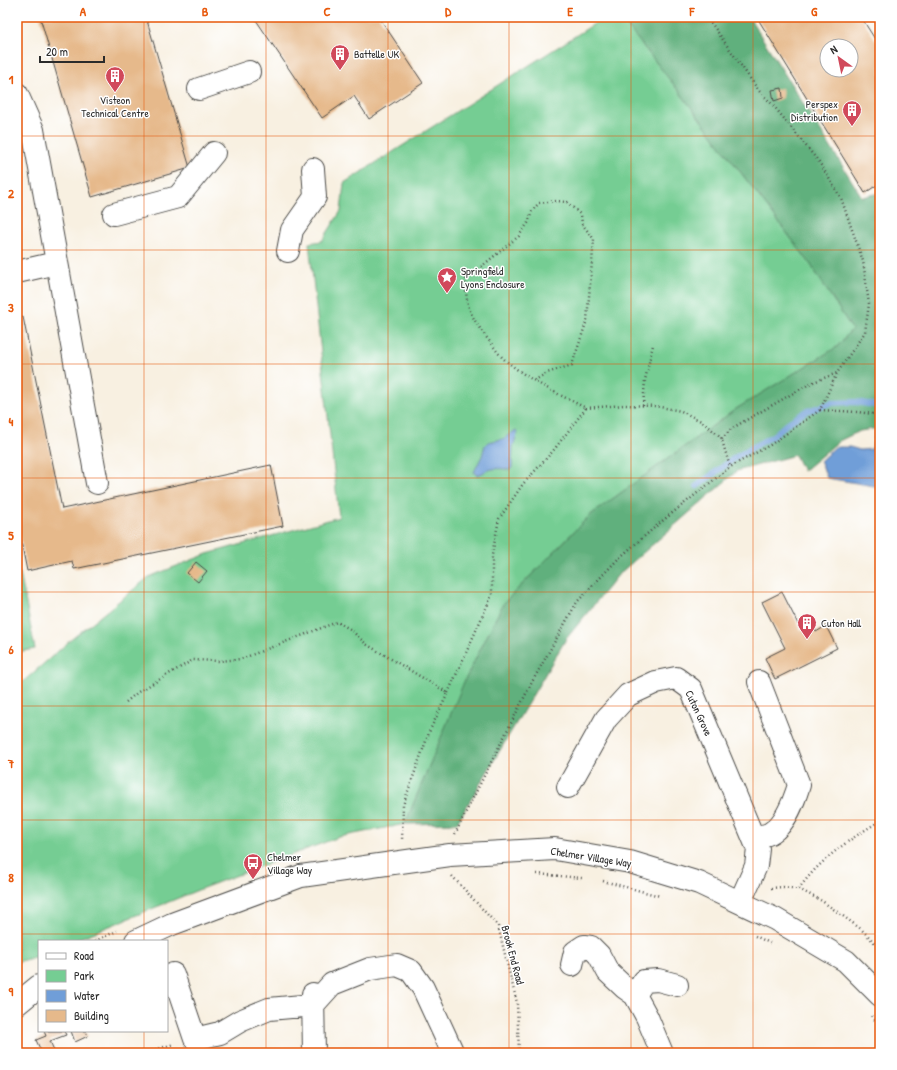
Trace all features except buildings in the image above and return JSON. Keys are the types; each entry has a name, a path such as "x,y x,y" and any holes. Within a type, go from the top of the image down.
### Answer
{"street":[{"path":"199,89 250,72"},
{"path":"17,94 33,130 56,264 97,483"},
{"path":"114,214 178,197 214,152"},
{"path":"288,251 292,230 315,197 313,169"},
{"path":"17,272 56,264"},
{"name":"Cuton Grove","path":"568,787 606,719 628,695 656,682 676,678 691,689 758,849 756,866 740,902"},
{"path":"753,837 770,833 779,826 788,812 799,785 759,682"},
{"name":"Chelmer Village Way","path":"138,940 172,924 301,876 451,847 555,850 630,862 700,883 775,919 846,961 880,995"},
{"path":"572,965 575,952 584,946 591,947 599,955 608,972 635,995 647,1017 662,1053"},
{"path":"173,974 195,1039 220,1033 269,1009 313,1000 332,984 370,969 397,965 411,971 423,988 453,1053"},
{"path":"635,995 644,981 658,980 677,985"},
{"path":"17,986 38,986"},
{"path":"17,1004 38,987"},
{"path":"313,1000 314,1053"}],"path":[{"path":"459,876 452,877 451,847 478,786 532,682 577,602 618,559 661,522 730,468 770,445 820,410 837,373 865,332 869,304 863,261 841,198 819,162 773,105 759,91 707,17"},
{"path":"534,380 547,373 572,365 587,320 594,239 582,224 581,215 567,202 556,201 539,204 532,211 528,223 519,236 466,279 466,296 474,320 503,358 518,370 534,380 586,408 624,405 655,406 681,411 701,421 722,439 730,468"},
{"path":"643,406 645,380 653,345"},
{"path":"722,439 731,429 748,419 811,384 837,373"},
{"path":"402,847 403,805 430,730 492,595 492,555 499,519 523,484 552,451 586,408"},
{"path":"820,410 880,415"},
{"path":"126,702 138,692 193,660 219,661 241,659 337,622 350,629 366,644 392,661 448,693"},
{"path":"799,889 806,878 849,841 880,821"},
{"path":"533,873 585,878"},
{"name":"Brook End Road","path":"452,877 498,926 517,1003 519,1053"},
{"path":"600,881 667,898"},
{"path":"751,934 776,947"},
{"path":"872,1015 880,1027"},
{"path":"144,1053 182,1042"}],"green space":[{"path":"605,17 620,17 678,90 809,262 852,329 837,347 736,409 589,516 503,604 464,683 405,824 339,837 203,888 75,940 38,940 38,956 17,962 17,687 73,638 149,577 207,554 339,517 309,243 322,241 341,211 344,183"},
{"path":"620,17 749,17 862,197 880,193 880,428 860,431 839,441 803,471 795,455 737,471 619,574 566,639 457,823 405,824 464,682 503,604 589,516 736,409 837,347 852,329 809,262 678,90"},
{"path":"17,133 22,198 17,212"},
{"path":"20,573 35,649 17,652 17,574"}],"water":[{"path":"516,430 518,432 513,447 512,468 509,470 492,469 476,475 474,472 482,456 485,445 488,442 503,439"},
{"path":"875,433 880,433 880,490 874,486 827,478 820,461 835,447 850,447 860,450 872,449"}],"waterway":[{"path":"697,486 736,457 774,435 789,422 807,411 831,403 855,402 880,406"}],"place":[{"name":"Battelle UK","path":"340,71"},
{"name":"Visteon Technical Centre","path":"115,93"},
{"name":"Perspex Distribution","path":"852,127"},
{"name":"Springfield Lyons Enclosure","path":"447,294"},
{"name":"Cuton Hall","path":"807,640"},
{"name":"Chelmer Village Way","path":"253,880"}]}
